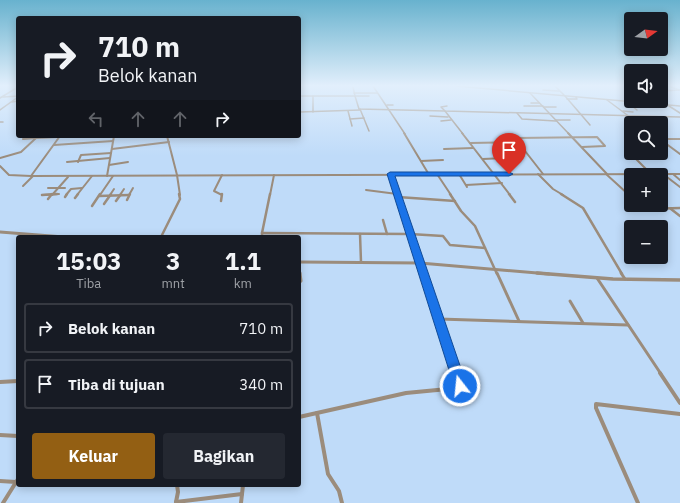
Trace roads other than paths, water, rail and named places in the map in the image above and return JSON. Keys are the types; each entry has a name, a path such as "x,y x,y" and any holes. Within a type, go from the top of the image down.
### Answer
{"street":[{"path":"301,112 354,109"},
{"path":"360,109 369,130"},
{"path":"388,109 407,137 428,174"},
{"path":"401,109 628,116"},
{"path":"545,109 606,174 624,191"},
{"path":"577,109 590,125"},
{"path":"348,110 352,126"},
{"path":"444,111 495,174 515,202"},
{"path":"622,111 628,116"},
{"path":"622,111 633,112"},
{"path":"517,113 522,119 570,120"},
{"path":"430,116 448,117"},
{"path":"668,117 680,117"},
{"path":"350,119 364,118"},
{"path":"441,120 451,120"},
{"path":"543,174 516,138 572,136 598,137 605,146 582,147"},
{"path":"24,138 23,139 36,138"},
{"path":"0,158 21,152 36,138"},
{"path":"24,186 59,138"},
{"path":"107,176 114,138"},
{"path":"162,235 179,201 177,175 168,138"},
{"path":"668,140 680,139"},
{"path":"53,146 113,141"},
{"path":"112,149 169,142"},
{"path":"469,143 518,142"},
{"path":"668,145 680,154"},
{"path":"444,149 473,148"},
{"path":"76,156 111,152"},
{"path":"78,162 81,155"},
{"path":"67,162 110,158"},
{"path":"483,159 505,158"},
{"path":"420,161 443,160"},
{"path":"637,160 645,168"},
{"path":"109,165 128,162"},
{"path":"0,166 8,175 32,176 624,174"},
{"path":"301,417 406,393 459,388 460,382 390,174"},
{"path":"437,174 461,210 475,226 519,322"},
{"path":"459,174 466,186 502,183"},
{"path":"538,174 553,189 583,208 625,279"},
{"path":"668,174 680,174"},
{"path":"672,174 680,180"},
{"path":"221,201 222,194 215,192 214,190 222,175"},
{"path":"274,175 262,233 410,234 443,236 450,245 485,248"},
{"path":"48,199 68,176"},
{"path":"75,198 93,176"},
{"path":"92,206 114,176"},
{"path":"668,178 679,186"},
{"path":"48,188 66,188"},
{"path":"64,197 71,189 83,188"},
{"path":"126,200 133,188"},
{"path":"104,204 114,189"},
{"path":"116,201 124,189"},
{"path":"366,190 398,196 455,201"},
{"path":"42,195 59,194"},
{"path":"99,196 130,195"},
{"path":"670,208 680,208"},
{"path":"670,208 680,216"},
{"path":"383,220 386,234"},
{"path":"0,232 38,235"},
{"path":"360,234 361,262"},
{"path":"301,262 420,264 597,278 680,280"},
{"path":"597,278 680,402"},
{"path":"570,301 583,323"},
{"path":"439,319 628,324"},
{"path":"0,382 16,381"},
{"path":"638,503 596,408 596,404 680,414"},
{"path":"317,413 328,474 338,491 342,503"},
{"path":"0,435 16,436"},
{"path":"0,481 16,481"},
{"path":"3,503 16,483"},
{"path":"178,487 176,502 242,494"},
{"path":"242,503 243,487"}]}
